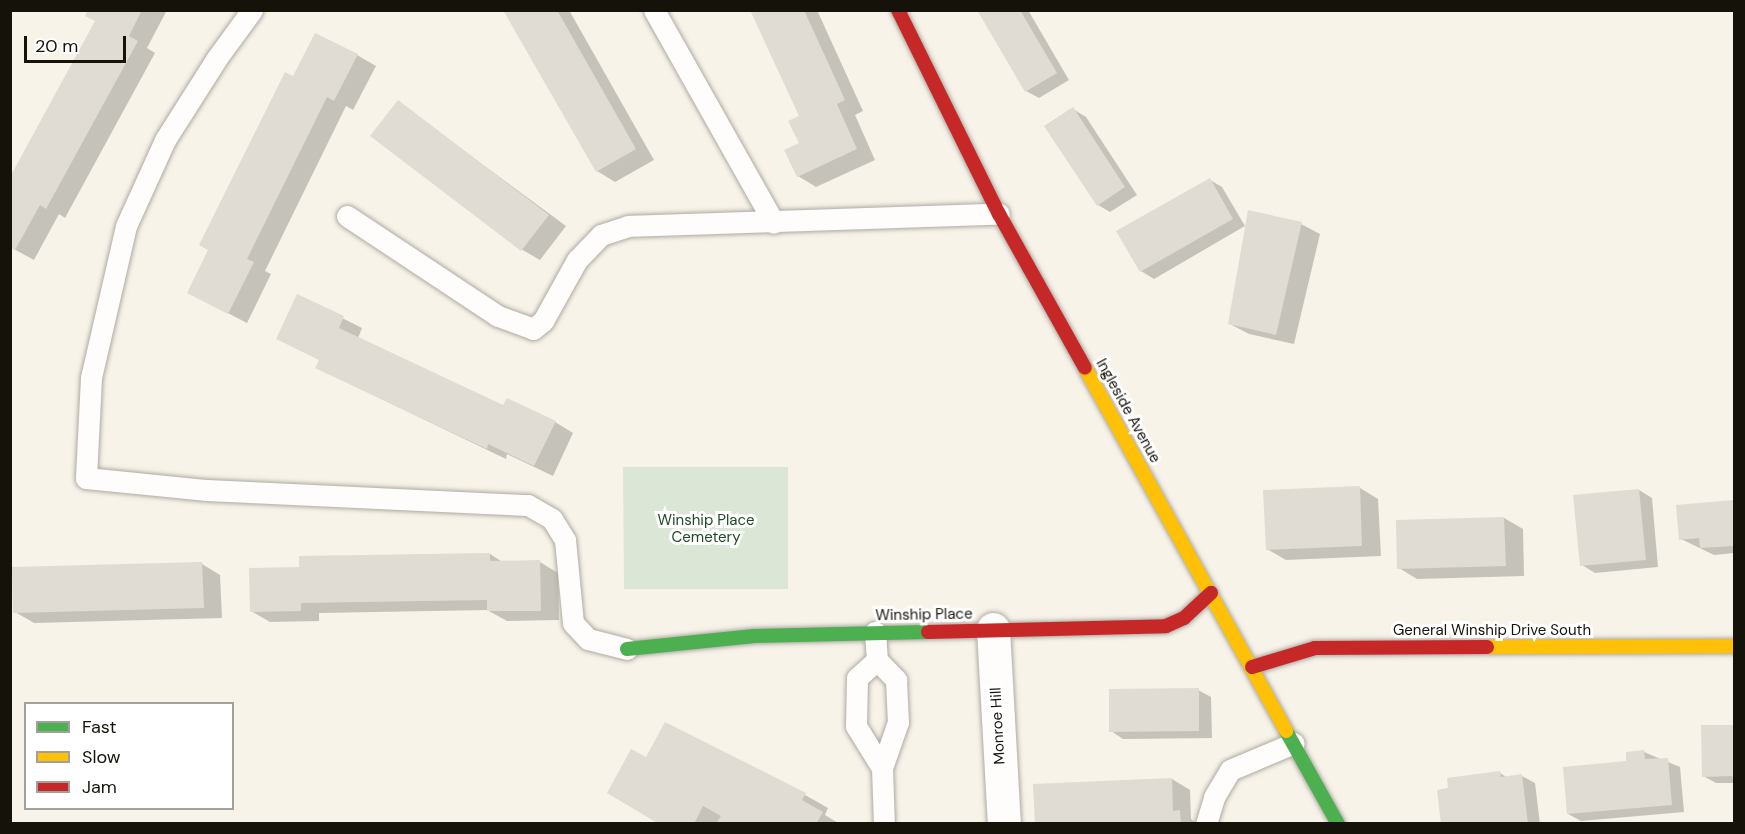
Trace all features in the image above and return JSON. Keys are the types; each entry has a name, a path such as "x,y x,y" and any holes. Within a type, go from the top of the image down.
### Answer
{"street":[{"name":"Ingleside Avenue","path":"898,10 999,214 1338,824"},
{"name":"Winship Place","path":"627,649 754,636 1166,626 1184,618 1211,593"},
{"name":"Monroe Hill","path":"993,629 1004,824"},
{"name":"General Winship Drive South","path":"1252,667 1315,648 1734,646"}],"lane":[{"path":"252,10 217,58 165,140 126,226 91,378 86,478 207,490 528,505 552,519 565,540 573,622 588,639 627,649"},
{"path":"654,10 774,223"},
{"path":"347,216 498,316 533,329 543,321 577,260 601,235 628,226 657,223 774,223 999,214"},
{"path":"875,632 877,660 896,680 898,722 882,768 884,824"},
{"path":"877,660 857,678 856,726 882,768"},
{"path":"1206,824 1214,797 1230,770 1294,743"}],"green space":[{"name":"Winship Place Cemetery","path":"623,467 788,467 788,589 624,589"}],"building":[{"path":"88,10 142,10 129,36 138,41 46,209 40,205 15,250 10,248 10,177 95,21 85,16"},
{"path":"503,10 557,10 636,149 596,172"},
{"path":"750,10 804,10 845,100 837,104 857,149 797,177 784,150 799,143 788,121 799,116"},
{"path":"977,10 1020,10 1057,73 1025,92"},
{"path":"315,33 358,54 334,101 327,97 247,259 254,262 228,314 187,293 208,250 199,245 285,72 293,76"},
{"path":"398,100 549,215 521,251 370,136"},
{"path":"1073,107 1125,187 1097,206 1044,126"},
{"path":"1210,178 1233,219 1140,272 1116,231"},
{"path":"1248,210 1302,222 1276,335 1228,324"},
{"path":"297,294 344,316 339,328 503,405 507,398 556,421 534,466 488,444 487,449 315,368 319,360 276,339"},
{"path":"1360,486 1362,546 1266,550 1263,490"},
{"path":"1639,489 1646,560 1580,566 1573,495"},
{"path":"1734,500 1734,546 1700,548 1699,538 1679,540 1676,505"},
{"path":"1504,517 1506,566 1397,569 1396,520"},
{"path":"490,553 490,561 540,560 541,611 487,611 487,600 301,603 301,611 250,612 249,568 299,567 299,556"},
{"path":"202,562 204,608 13,613 12,567"},
{"path":"1199,688 1199,731 1109,732 1109,689"},
{"path":"665,722 806,793 802,800 823,812 816,824 716,824 721,816 703,806 694,824 659,824 607,793 631,749 646,757"},
{"path":"1701,725 1734,725 1734,782 1732,776 1702,777"},
{"path":"1644,750 1645,759 1668,758 1672,805 1567,814 1563,767 1626,761 1626,752"},
{"path":"1500,771 1501,777 1522,774 1528,824 1441,824 1437,790 1448,788 1447,778"},
{"path":"1172,778 1173,811 1180,810 1181,824 1035,824 1033,784"}],"traffic: fast":[{"path":"627,649 754,636 928,632"},
{"path":"1286,731 1338,824"}],"traffic: slow":[{"path":"1085,368 1286,731"},
{"path":"1487,647 1734,646"}],"traffic: jam":[{"path":"898,10 999,214 1085,368"},
{"path":"928,632 1166,626 1184,618 1211,593"},
{"path":"1252,667 1315,648 1487,647"}]}
